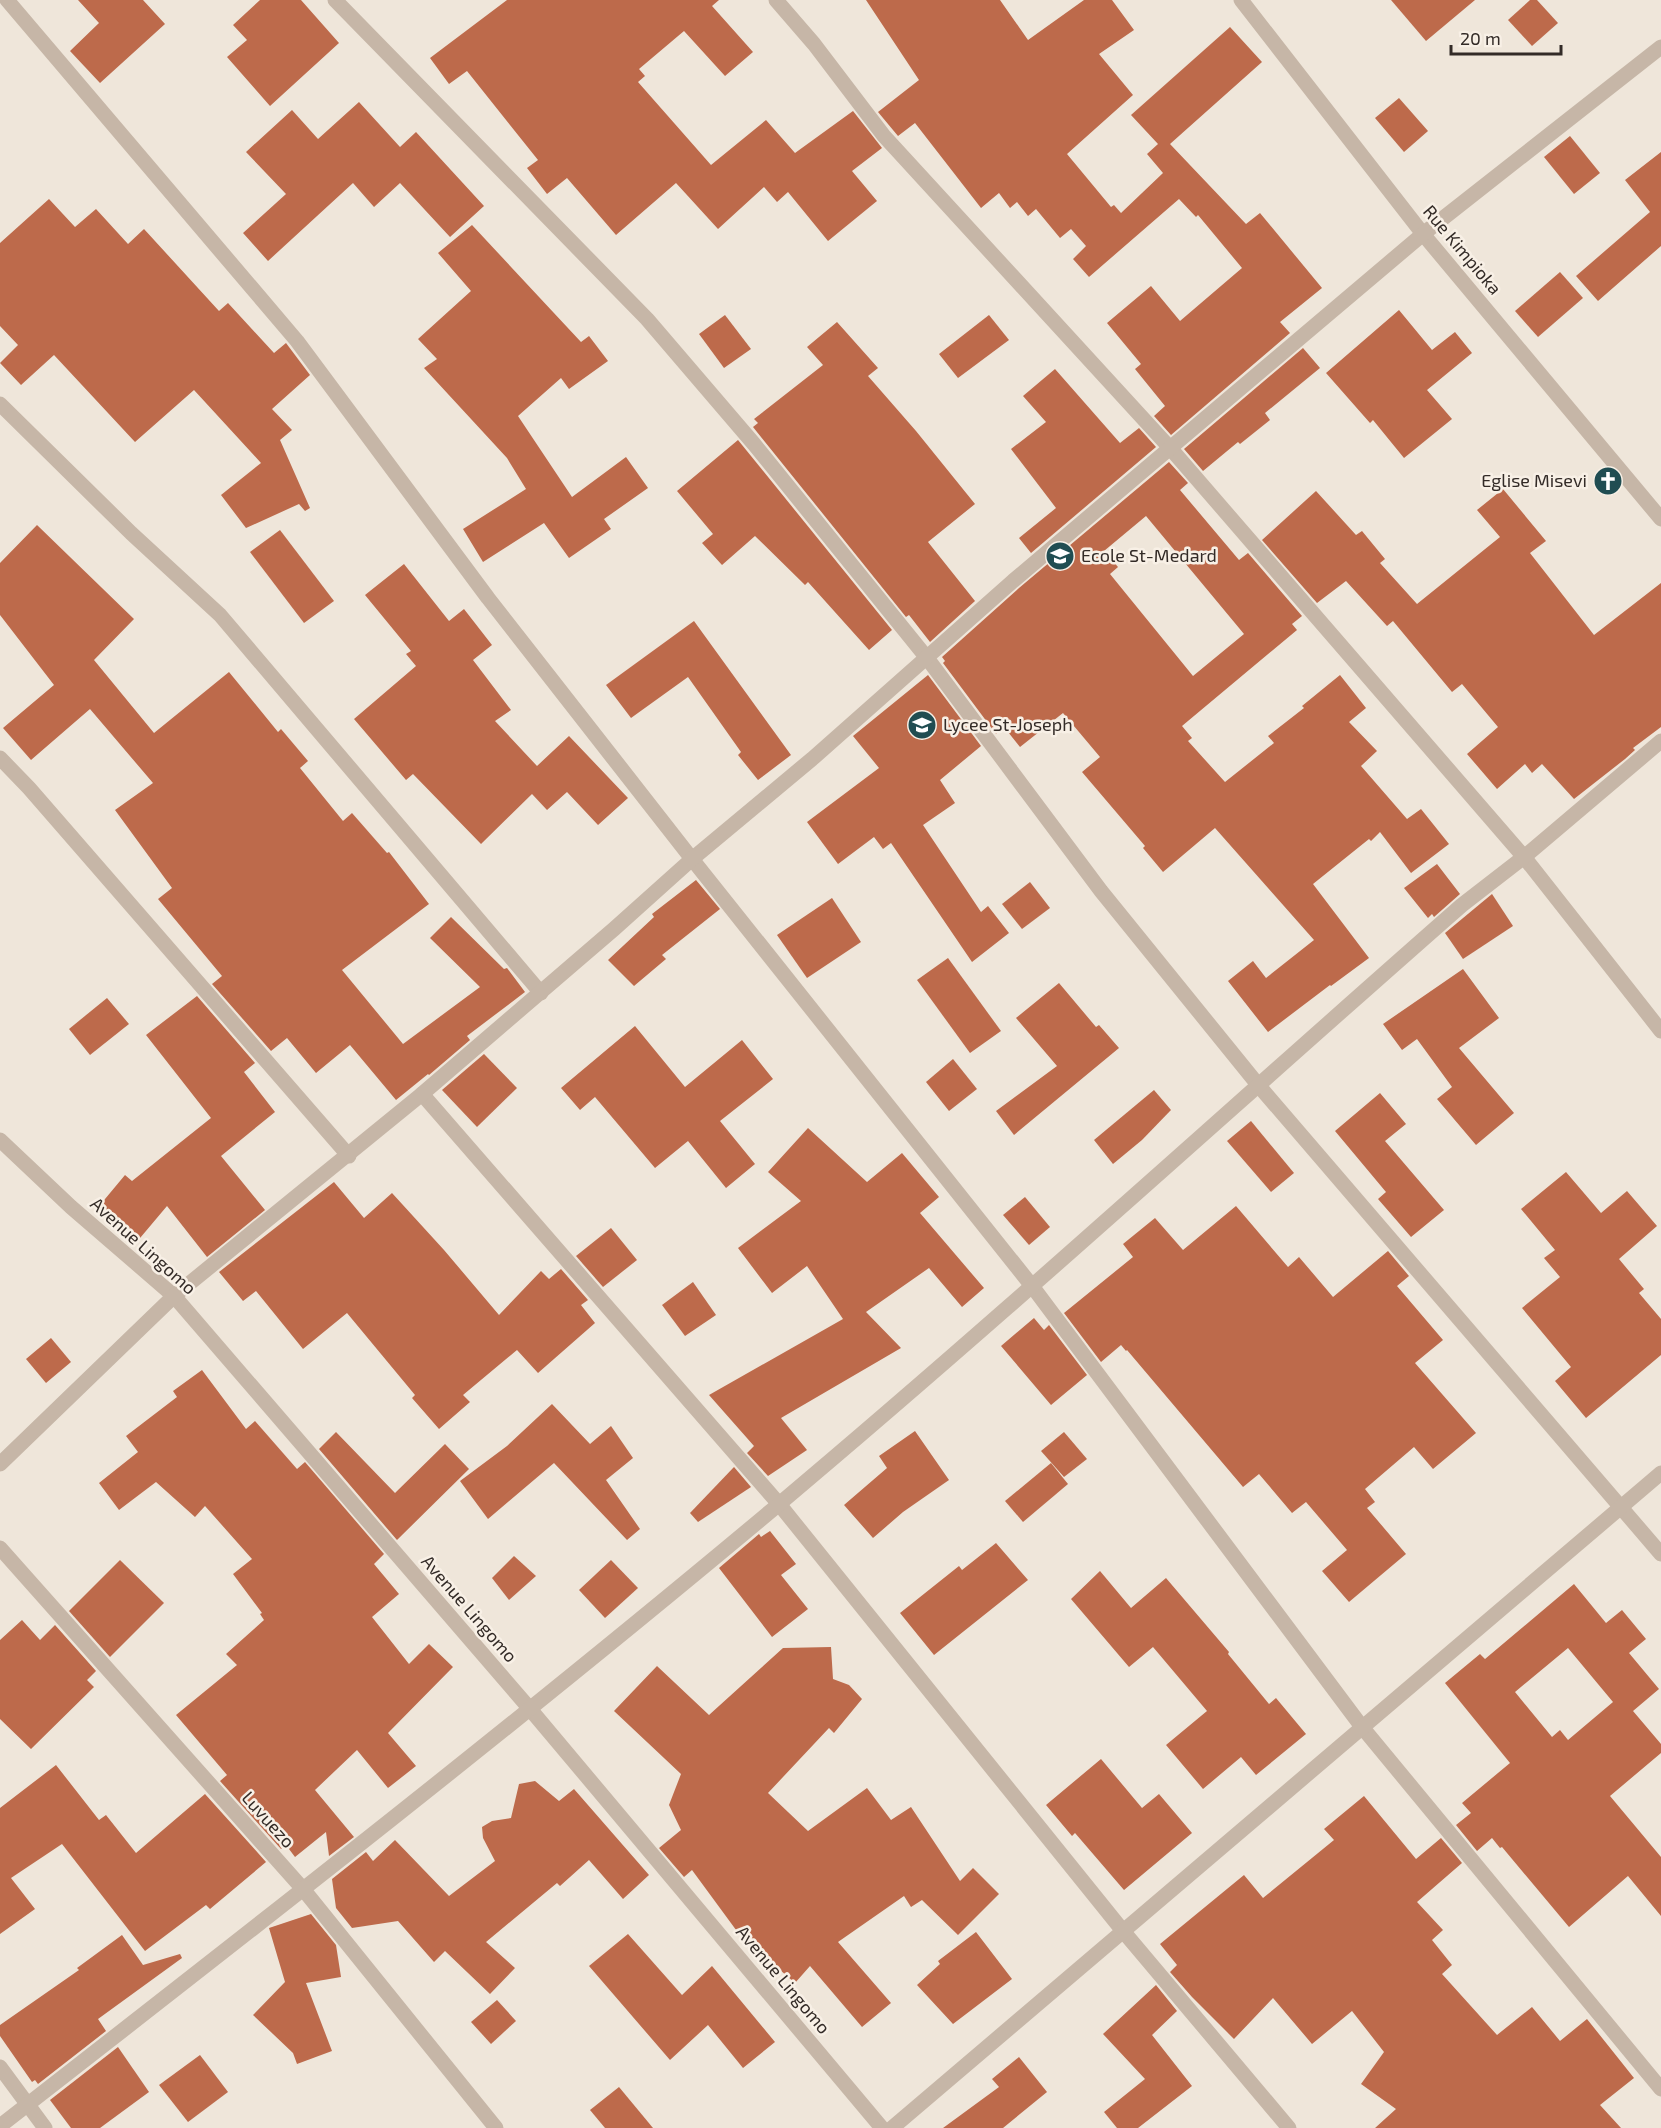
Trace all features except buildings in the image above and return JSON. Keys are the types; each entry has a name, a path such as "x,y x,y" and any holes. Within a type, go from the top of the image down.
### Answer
{"street":[{"path":"8,0 297,341 488,598 692,860 1032,1286 1362,1727 1661,2089"},
{"path":"335,0 647,319 754,444 927,658 1101,891 1259,1086 1661,1554"},
{"path":"776,0 814,44 884,136 1171,449 1524,857 1661,1031"},
{"name":"Rue Kimpioka","path":"1241,0 1423,234 1661,519"},
{"path":"0,1464 174,1296 349,1156 541,993 692,860 812,759 1013,581 1423,234 1661,47"},
{"path":"0,404 131,533 220,615 541,993"},
{"path":"0,2126 530,1709 779,1504 1032,1286 1445,920 1524,857 1661,741"},
{"path":"0,758 29,788 349,1156"},
{"path":"422,1094 779,1504 1123,1931 1289,2128"},
{"name":"Avenue Lingomo","path":"0,1140 71,1207 174,1296 530,1709 882,2128"},
{"path":"892,2128 1661,1473"},
{"name":"Luvuezo","path":"0,1548 303,1889 496,2128"},
{"path":"0,2067 45,2128"}],"place":[{"name":"Eglise Misevi","path":"1608,481"},
{"name":"Ecole St-Medard","path":"1060,556"},
{"name":"Lycee St-Joseph","path":"922,725"}]}
